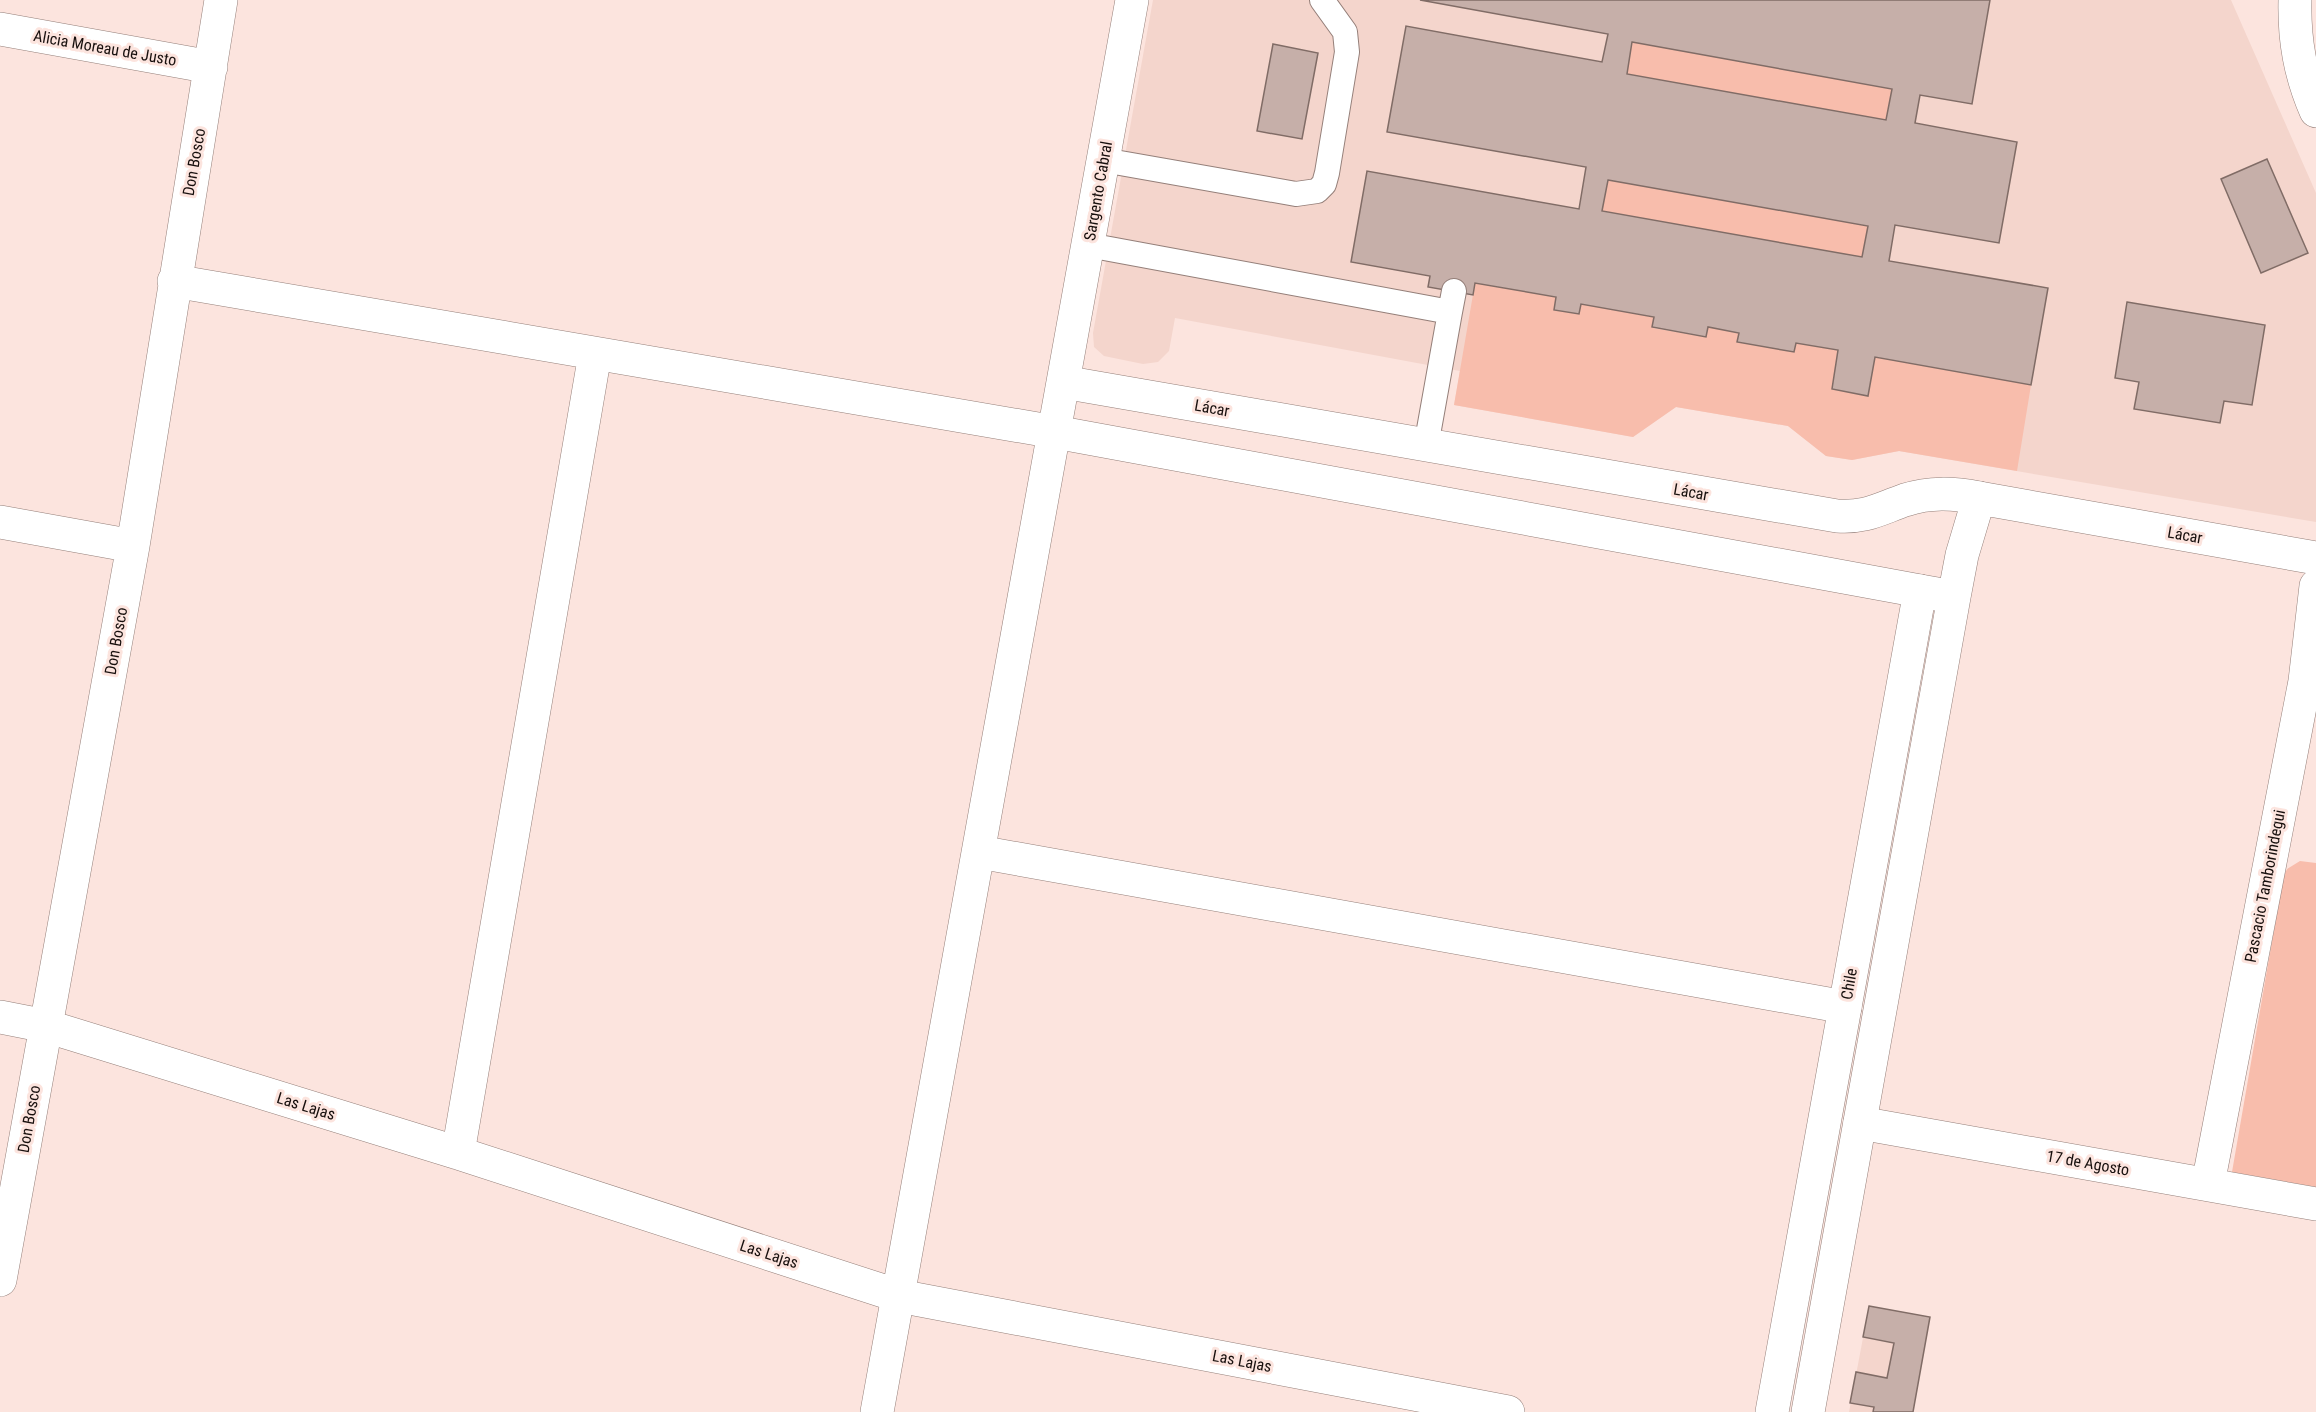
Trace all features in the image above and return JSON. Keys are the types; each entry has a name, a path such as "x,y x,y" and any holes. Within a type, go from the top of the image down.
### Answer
{"street":[{"name":"Don Bosco","path":"0,1280 133,546 221,0"},
{"name":"Sargento Cabral","path":"877,1412 1132,0"},
{"path":"2295,0 2296,47 2301,73 2316,111"},
{"name":"Alicia Moreau de Justo","path":"0,29 211,67"},
{"path":"174,281 1054,432 1954,597"},
{"path":"458,1153 595,354"},
{"name":"Lácar","path":"1063,382 1837,516 1868,515 1903,501 1939,493 2316,558"},
{"path":"1808,1412 1954,597 1978,498"},
{"path":"0,522 133,546"},
{"name":"Pascacio Tamborindegui","path":"2208,1184 2310,682 2316,586"},
{"name":"Chile","path":"1772,1412 1920,591"},
{"path":"2310,682 2316,718"},
{"path":"979,852 1845,1006"},
{"name":"Las Lajas","path":"0,1017 46,1026 458,1153 899,1296 1508,1412"},
{"name":"17 de Agosto","path":"1860,1123 2316,1204"}],"lane":[{"path":"1103,160 1296,194 1317,191 1324,184 1327,173 1348,42 1345,32 1322,0"},
{"path":"1088,245 1452,302 1426,446"}],"shaded area":[{"path":"1153,0 2231,0 2316,193 2316,522 1899,451 1852,460 1826,456 1788,426 1676,407 1633,437 1454,405 1460,371 1175,318 1169,351 1158,362 1143,364 1104,356 1094,347 1093,333"},
{"path":"1632,42 1892,89 1886,120 1627,74"},
{"path":"1608,180 1868,226 1862,257 1602,211"},
{"path":"1475,283 1556,297 1554,310 1578,314 1581,304 1654,317 1653,328 1706,337 1708,327 1739,333 1738,342 1794,352 1796,343 1838,350 1832,389 1867,396 1875,357 2031,385 2017,471 1899,451 1852,460 1826,456 1788,426 1676,407 1633,437 1454,405"},
{"path":"2300,861 2316,863 2316,1187 2232,1172 2283,878 2287,869"},
{"path":"1869,1306 1930,1317 1913,1412 1849,1412"}],"building":[{"path":"1420,0 1990,0 1972,104 1920,95 1915,123 2017,142 1999,243 1895,225 1889,261 2048,288 2031,385 1875,357 1868,396 1832,389 1838,350 1796,343 1794,352 1737,342 1739,333 1708,327 1706,337 1652,327 1654,317 1581,304 1579,314 1554,310 1556,297 1475,283 1473,295 1428,287 1430,276 1351,262 1367,171 1579,209 1586,167 1387,132 1406,26 1602,62 1608,34","holes":["1632,42 1892,89 1886,120 1627,74","1608,180 1868,226 1862,257 1602,211"]},
{"path":"1273,44 1318,53 1302,139 1257,131"},
{"path":"2267,159 2308,253 2261,273 2221,179"},
{"path":"2127,302 2265,325 2252,405 2224,401 2220,423 2134,409 2139,382 2115,378"},
{"path":"1869,1306 1930,1317 1913,1412 1873,1412 1874,1407 1850,1403 1856,1372 1887,1378 1894,1343 1863,1337"}]}
